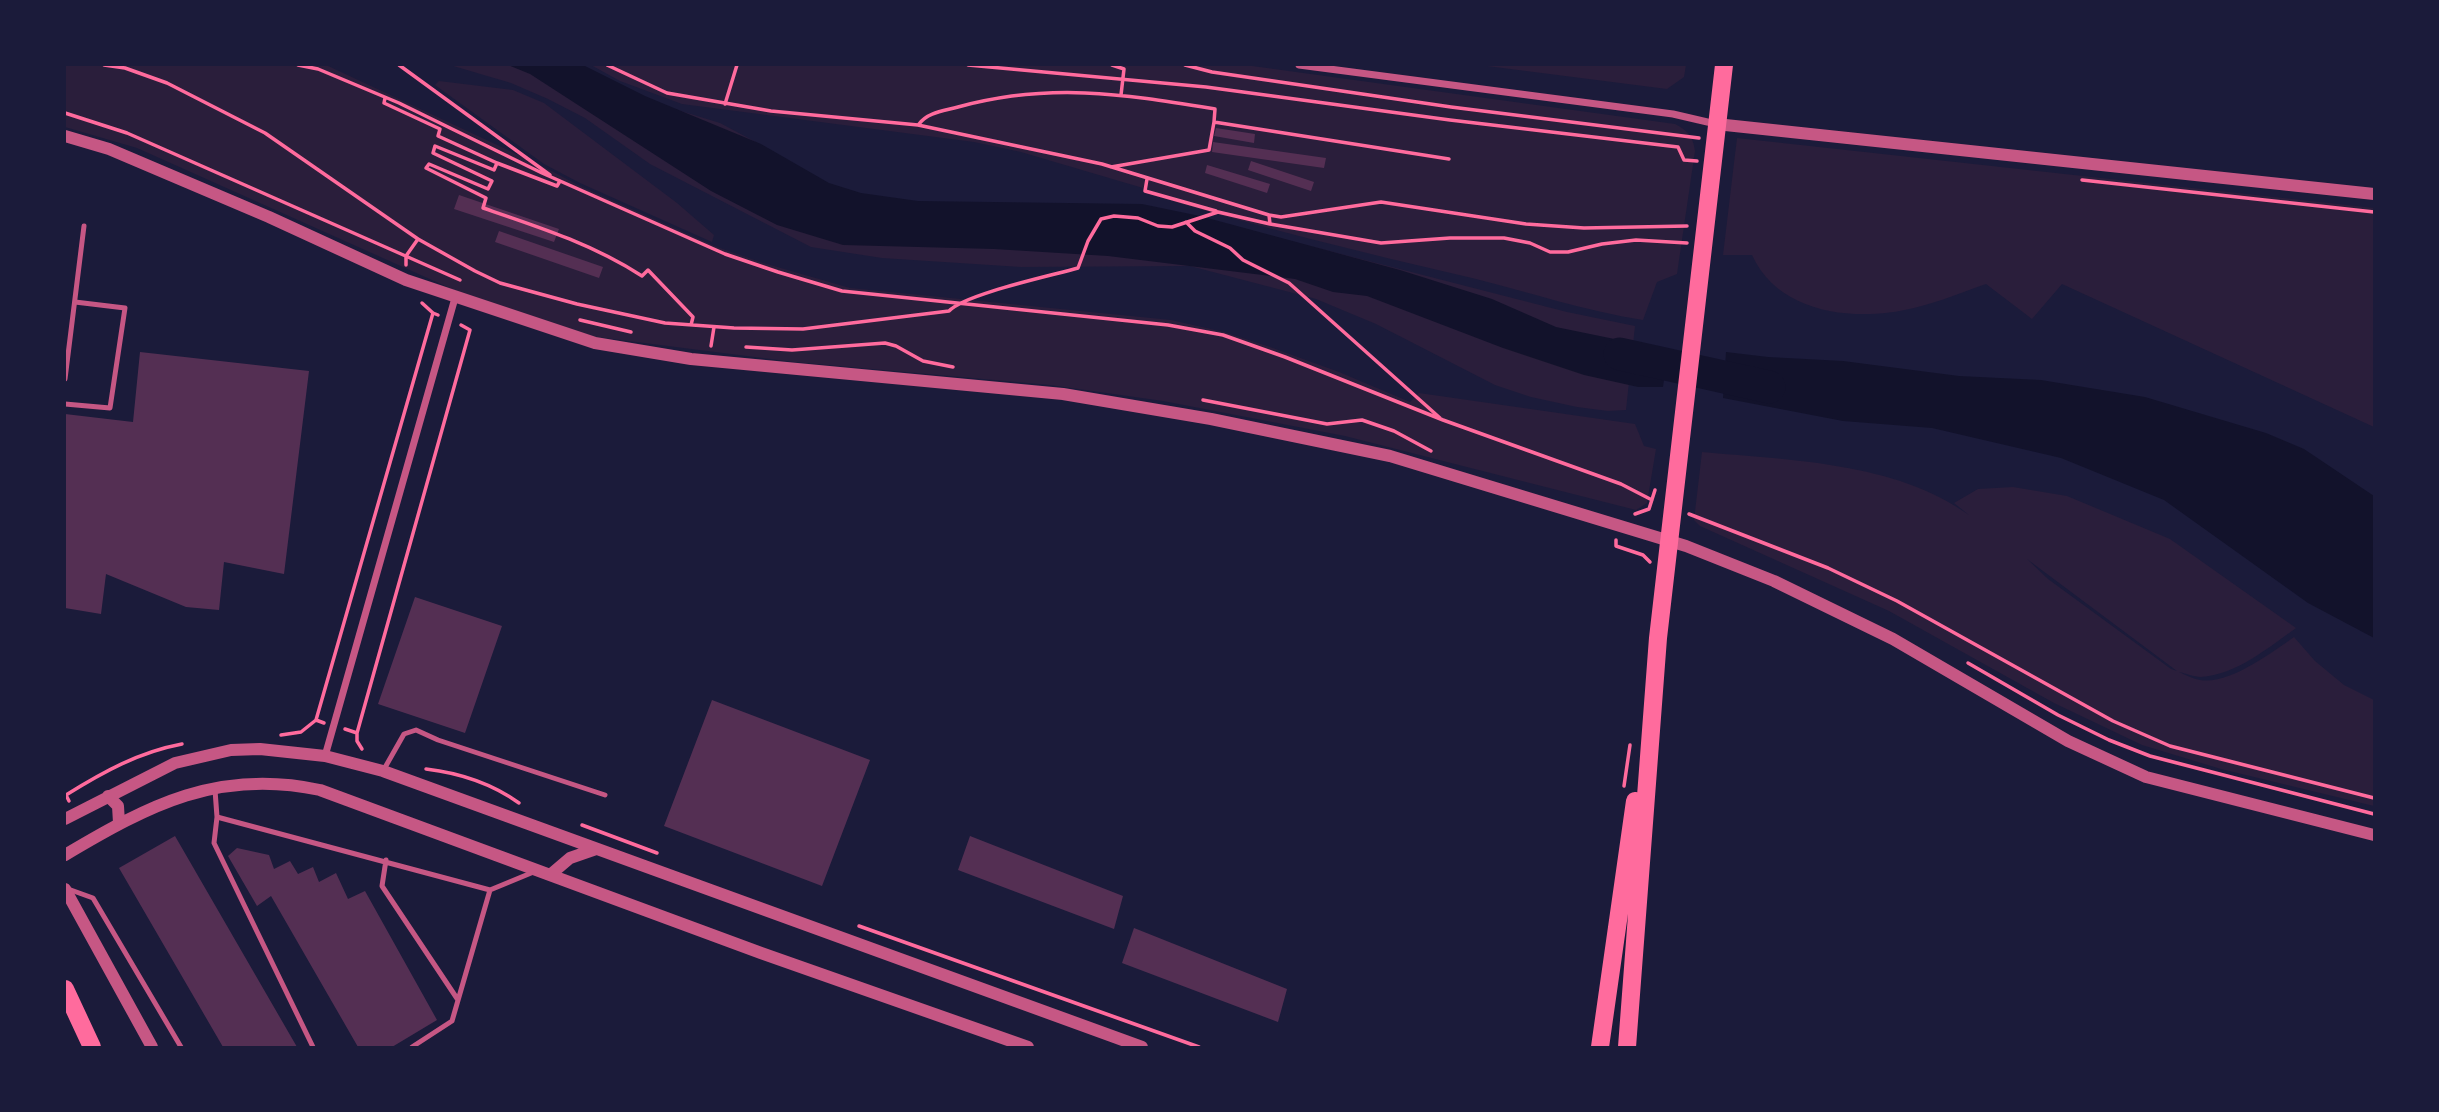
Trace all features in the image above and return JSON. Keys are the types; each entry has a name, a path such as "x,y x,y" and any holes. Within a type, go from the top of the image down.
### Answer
{"main road":[{"path":"1627,1047 1658,638 1724,65"},
{"path":"1600,1047 1658,638"},
{"path":"65,989 92,1047"}],"street":[{"path":"1299,65 1673,114 1716,124 2374,194"},
{"path":"65,136 121,155 269,217 406,280 595,343 691,359 1063,394 1211,419 1390,456 1618,525 1669,533 1848,616 2068,741 2116,765 2146,777 2374,835"},
{"path":"325,756 455,298"},
{"path":"65,819 175,763 209,754 260,749 325,756 383,771 1142,1047"},
{"path":"65,855 119,823 165,801 215,788 279,783 320,790 761,953 1028,1047"},
{"path":"108,796 118,806 119,823"},
{"path":"544,872 570,858 596,849"},
{"path":"65,888 152,1047"}],"lane":[{"path":"65,379 84,226"},
{"path":"65,404 110,408 125,308 75,302"},
{"path":"383,771 404,734 416,730 438,740 605,795"},
{"path":"215,788 217,817 214,843 313,1047"},
{"path":"217,817 386,860 490,890 544,872"},
{"path":"386,860 382,886 458,1000"},
{"path":"65,888 93,898 181,1047"},
{"path":"412,1047 452,1021 490,890"}],"path":[{"path":"104,65 125,68 167,83 265,133 418,239 500,283 588,307 666,323 803,329 949,311 956,304 1077,268 1101,219 1114,216 1138,218 1158,226 1172,227 1219,212"},
{"path":"298,65 318,69 385,98 558,180 725,254 778,272 842,291 1168,326 1223,335 1443,420 1621,484 1652,500"},
{"path":"399,65 558,180"},
{"path":"607,65 667,93 724,104 918,125 1109,167 1281,217 1381,202 1526,225 1584,228 1690,226"},
{"path":"724,104 737,65"},
{"path":"968,65 1206,87 1678,147 1684,160 1698,161"},
{"path":"1112,65 1124,69 1121,95"},
{"path":"918,125 923,118 932,114 996,96 1046,92 1121,95 1215,109 1209,150 1109,167"},
{"path":"385,98 384,103 440,130 438,136 557,186 558,180"},
{"path":"65,113 127,133 461,281"},
{"path":"1214,122 1449,159"},
{"path":"497,163 494,170 435,146 433,153 492,181 488,189 429,163 426,168 486,198 483,208 568,237 614,258 642,276 648,270 693,317 691,325"},
{"path":"1147,179 1145,191 1270,224 1364,242 1504,238 1559,252 1636,240 1687,243"},
{"path":"1269,215 1270,224"},
{"path":"1186,222 1195,231 1230,248 1243,260 1289,283 1443,420"},
{"path":"316,720 433,313 470,330 357,733"},
{"path":"573,319 633,332"},
{"path":"711,346 714,326"},
{"path":"739,347 792,350 885,343 896,345 923,360 965,368"},
{"path":"1195,399 1327,424 1362,420 1394,431 1433,452"},
{"path":"1635,514 1649,509 1657,481"},
{"path":"1654,565 1643,555 1616,546 1620,510 1635,514 1669,533"},
{"path":"1689,514 1828,568 1897,601 2113,721 2170,747 2374,798"},
{"path":"1965,661 2058,715 2150,757 2374,814"},
{"path":"1624,789 1632,735"}],"shaded area":[{"path":"65,65 326,65 580,186 717,247 850,288 1171,320 1224,332 1270,347 1410,402 1419,393 1635,424 1644,446 1656,449 1647,503 1636,510 1345,436 1163,401 1050,385 794,362 597,337 508,314 137,148 65,127"},
{"path":"450,65 573,65 658,104 720,123 767,148 822,185 922,207 1240,228 1567,312 1635,326 1626,410 1577,407 1531,397 1495,385 1376,324 1316,299 1190,266 1021,267 882,258 811,247 650,164 585,118 548,99 511,83"},
{"path":"508,65 583,65 645,96 761,144 829,183 861,193 918,201 1142,204 1200,216 1400,270 1492,299 1556,327 1668,350 1663,387 1638,387 1584,375 1503,348 1367,296 1333,292 1295,279 1108,256 994,249 843,245 777,225 711,191 530,74"},
{"path":"591,65 1245,65 1675,124 1689,134 1695,151 1677,274 1657,282 1643,320 1266,227 1143,192 1143,188 1021,152 974,142 682,104 620,81"},
{"path":"1479,65 1686,65 1684,77 1667,89"},
{"path":"439,81 513,90 544,103 677,203 714,235 712,242 544,164 435,85"},
{"path":"1737,138 2374,208 2374,427 2062,284 2032,319 1986,284 1933,303 1892,312 1845,313 1800,302 1781,291 1764,275 1752,255 1723,255"},
{"path":"1726,352 1843,361 1959,376 2041,380 2145,397 2266,433 2304,449 2374,496 2374,638 2308,603 2164,500 2061,458 1932,428 1843,421 1723,398"},
{"path":"1702,452 1805,461 1875,474 1940,497 1969,515 1954,503 1978,489 2013,487 2067,496 2170,539 2296,628 2252,659 2227,671 2201,677 2179,672 2200,680 2224,678 2249,666 2294,637 2315,661 2344,685 2374,700 2374,806 2221,769 2142,745 2054,703 1889,611 1700,526 1694,520","holes":["2027,559 2177,671 2048,579"]}],"building":[{"path":"1216,128 1255,134 1254,143 1214,136"},
{"path":"1213,142 1326,158 1324,168 1212,152"},
{"path":"1251,161 1314,182 1311,191 1248,170"},
{"path":"1207,165 1270,184 1267,193 1205,173"},
{"path":"459,195 559,229 554,242 454,209"},
{"path":"499,231 603,267 599,278 495,242"},
{"path":"140,352 309,371 284,574 224,562 219,610 186,607 106,574 101,614 65,608 65,414 133,422"},
{"path":"415,597 502,626 465,733 378,704"},
{"path":"712,700 870,760 822,886 664,826"},
{"path":"175,836 297,1047 223,1047 119,868"},
{"path":"970,836 1123,896 1114,929 958,870"},
{"path":"237,848 269,855 274,869 290,861 298,874 313,867 319,882 336,873 348,899 365,891 437,1020 392,1047 358,1047 271,896 257,906 228,856"},
{"path":"1134,928 1287,989 1278,1022 1122,963"}],"waterway":[{"path":"1620,354 1769,387"}]}
